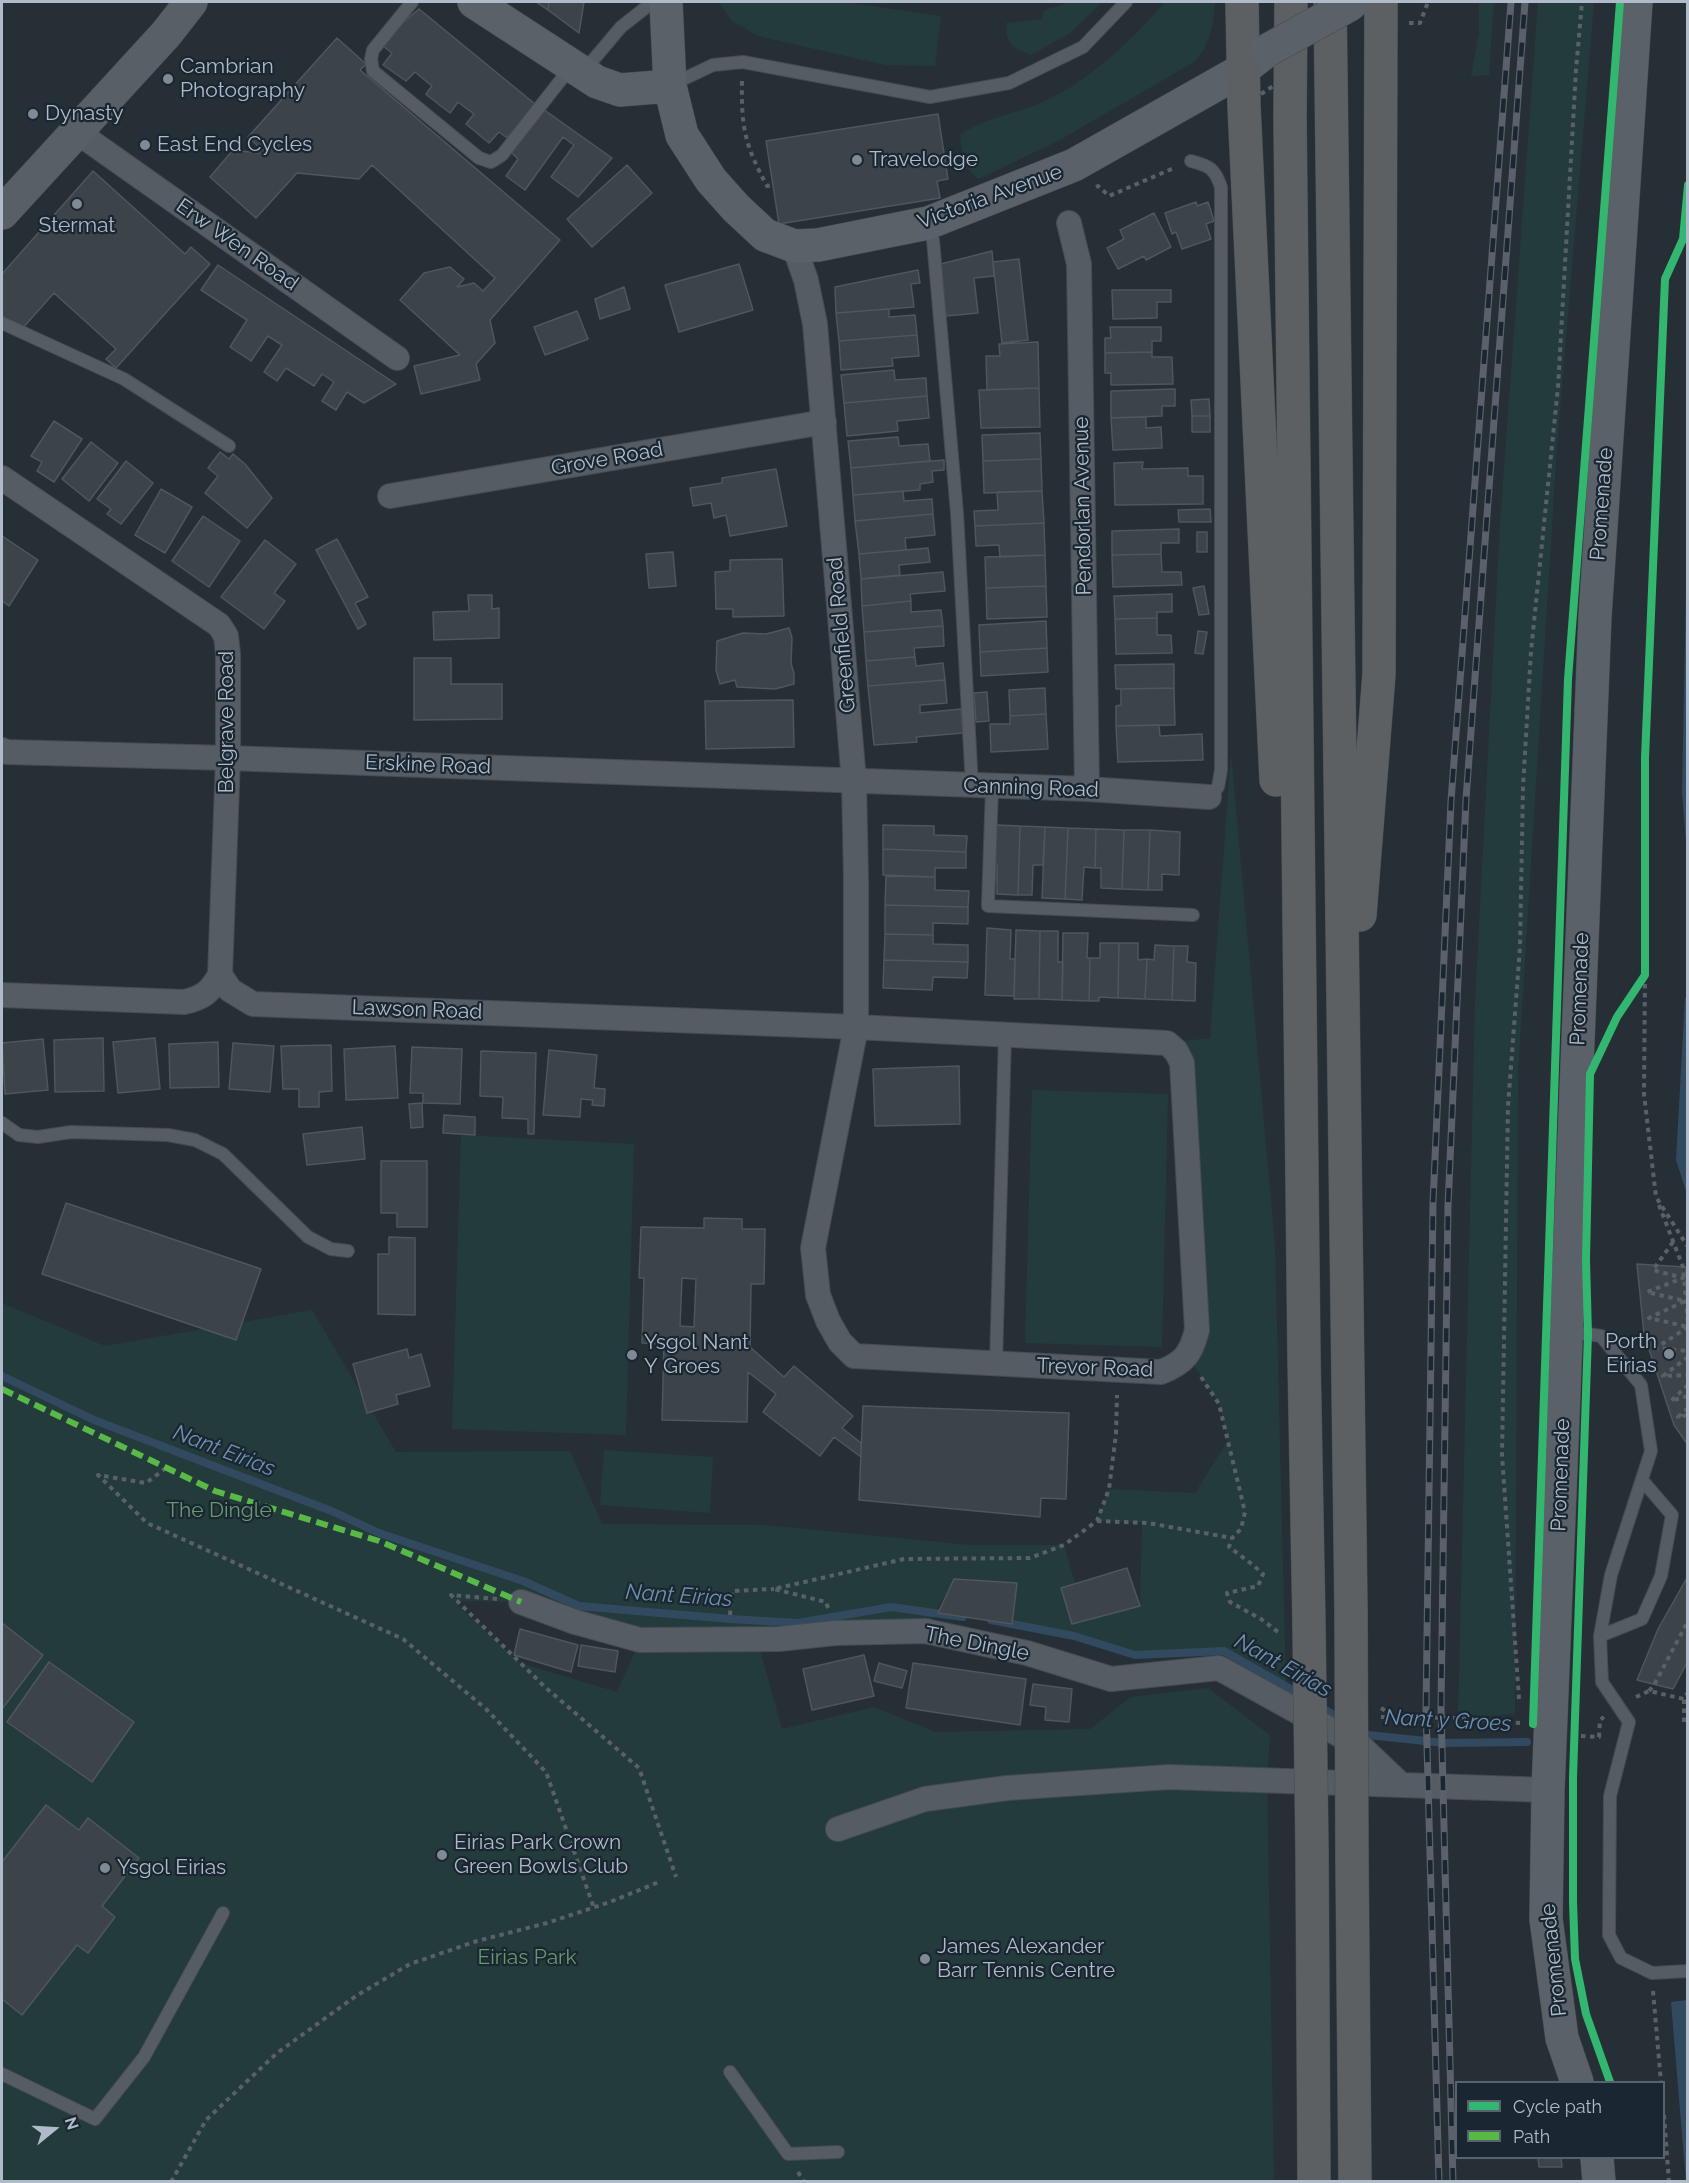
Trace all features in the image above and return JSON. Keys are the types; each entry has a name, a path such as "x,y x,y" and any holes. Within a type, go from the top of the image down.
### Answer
{"highway":[{"path":"1242,2 1253,80 1304,1357"},
{"path":"1291,2 1290,117 1304,1357 1294,1629 1312,1851 1314,2181"},
{"path":"1344,1126 1379,674 1354,2"},
{"path":"1354,2 1344,1126 1351,1611 1355,2181"}],"main road":[{"path":"2,213 166,34 191,2"}],"street":[{"path":"474,2 597,82 620,90 670,86"},
{"name":"Victoria Avenue","path":"665,5 670,86 682,135 711,180 765,235 794,246 818,245 928,223 1074,165 1253,80 1354,2"},
{"name":"Promenade","path":"1577,2081 1562,2038 1546,1919 1548,1790 1568,1734 1567,1331 1595,616 1636,2"},
{"name":"Erw Wen Road","path":"77,132 397,358"},
{"name":"Pendorlan Avenue","path":"1069,223 1079,264 1087,789"},
{"name":"Greenfield Road","path":"794,246 806,280 815,324 854,781 856,1027"},
{"name":"Grove Road","path":"390,496 824,422"},
{"name":"Belgrave Road","path":"2,478 219,625 228,643 228,758 220,975"},
{"name":"Erskine Road","path":"2,750 7,752 854,781"},
{"name":"Canning Road","path":"854,781 1087,789 1209,797"},
{"path":"2,995 184,1002 197,999 212,989 220,975"},
{"name":"Lawson Road","path":"220,975 230,990 253,1004 856,1027"},
{"path":"856,1027 1167,1043 1176,1051 1182,1063 1197,1330 1188,1356"},
{"name":"Trevor Road","path":"856,1027 813,1248 818,1295 828,1321 840,1342 854,1356 1161,1372 1176,1366 1188,1356"},
{"name":"The Dingle","path":"521,1602 575,1622 640,1640 780,1639 835,1633 926,1631 1027,1653 1112,1679 1219,1668 1360,1746 1400,1784"},
{"path":"838,1829 924,1799 1007,1788 1169,1777 1548,1790"},
{"path":"1597,2159 1599,2181"}],"lane":[{"path":"412,2 374,50 371,59 373,71 479,158 490,162 502,155 577,70 621,27 649,5 665,5"},
{"path":"670,86 712,66 743,62 930,97 1009,84 1083,47 1126,2"},
{"path":"1191,161 1207,165 1216,174 1221,187 1221,770 1218,787 1209,797"},
{"path":"933,240 982,786 988,906 1192,915"},
{"path":"2,323 124,379 229,446"},
{"path":"996,1364 1005,1034"},
{"path":"2,1123 19,1135 38,1137 71,1132 168,1135 195,1140 223,1154 308,1237 331,1249 348,1251"},
{"path":"1567,1331 1601,1336 1641,1385 1651,1451 1611,1575 1600,1636 1602,1682 1629,1722 1610,1796 1609,1935 1621,1958 1652,1972 1688,1971"},
{"path":"1600,1636 1642,1619 1661,1576 1672,1515 1642,1480"},
{"path":"2,2074 95,2119 144,2057 223,1912"},
{"path":"730,2072 788,2154 838,2152"}],"path":[{"path":"1520,1706 1502,1455 1508,1106 1520,947 1523,787 1532,651 1558,387 1575,82 1582,2"},
{"path":"743,62 741,111 744,136 767,186 773,185"},
{"path":"1088,191 1098,186 1109,196 1191,161"},
{"path":"1645,964 1644,1094 1656,1197 1683,1267 1688,1326"},
{"path":"1634,992 1645,975"},
{"path":"1656,1197 1688,1247"},
{"path":"1673,1242 1653,1270 1683,1278"},
{"path":"1683,1278 1647,1292 1685,1300"},
{"path":"1685,1300 1649,1318 1688,1326"},
{"path":"1688,1326 1656,1348 1688,1351"},
{"path":"1188,1356 1219,1404 1245,1512 1240,1529 1232,1538 1229,1547 1263,1574 1258,1586 1227,1593 1230,1602 1261,1619 1294,1629"},
{"path":"1688,1357 1663,1376 1688,1375"},
{"path":"730,1639 732,1591 774,1589 904,1559 1030,1558 1064,1545 1097,1521 1109,1490 1116,1434 1117,1370"},
{"path":"1688,1385 1671,1401 1688,1396"},
{"path":"1688,1408 1678,1417 1688,1415"},
{"path":"166,1468 146,1483 98,1475 147,1523 403,1639 486,1709 546,1772 594,1908"},
{"path":"1097,1521 1148,1523 1232,1538"},
{"path":"774,1589 826,1602"},
{"path":"521,1602 451,1594 544,1687 639,1768 676,1877"},
{"path":"1649,1691 1688,1621"},
{"path":"1684,1722 1684,1699 1688,1692"},
{"path":"1376,1704 1396,1718 1458,1718 1522,1723 1521,1714"},
{"path":"1568,1734 1599,1737"},
{"path":"171,2181 206,2120 277,2053 356,1996 410,1964 477,1941 594,1908 659,1882"},
{"path":"1652,1972 1661,2081"},
{"path":"1665,2128 1669,2181"}],"green space":[{"path":"719,2 844,2 941,16 935,66 885,65 758,36 732,21"},
{"path":"1066,2 1102,2 1070,33 1031,55 1011,44 1007,36 1006,23 1042,19 1045,10"},
{"path":"1165,2 1215,2 1208,41 1194,62 1060,140 978,179 973,174 964,159 960,135 980,124 1045,101 1063,92 1095,70 1125,44"},
{"path":"1479,2 1494,2 1489,75 1471,76 1479,32"},
{"path":"1538,2 1594,2 1557,446 1518,1073 1515,1714 1458,1718 1475,1002 1500,524"},
{"name":"Eirias Park","path":"1231,753 1275,1246 1286,1686 1224,1651 1135,1655 1074,1636 1012,1624 1017,1583 954,1579 925,1631 822,1634 798,1623 780,1632 757,1639 782,1729 874,1707 935,1732 1090,1729 1131,1697 1208,1688 1270,1735 1267,1778 1274,2181 2,2181 2,1303 105,1346 312,1310 396,1452 570,1451 602,1524 765,1525 970,1545 1064,1545 1075,1584 1061,1588 1072,1624 1140,1606 1142,1523 1097,1521 1109,1489 1195,1493 1228,1440 1219,1404 1188,1356 1182,1063 1167,1043 1210,1038","holes":["453,1601 521,1602 640,1640 617,1692 520,1663"]},
{"path":"1032,1090 1168,1094 1162,1347 1025,1343"},
{"path":"461,1135 634,1144 626,1435 452,1429"},
{"path":"604,1450 713,1457 710,1513 600,1505"}],"water":[{"path":"1687,539 1687,855 1682,793"},
{"path":"1687,997 1687,1194 1676,1160 1685,998"},
{"path":"1687,2000 1688,2181 1686,2182 1671,2002"}],"building":[{"path":"536,2 549,2 548,10"},
{"path":"549,2 584,2 579,33 548,10"},
{"path":"419,9 535,104 510,135 506,137 499,132 489,143 466,124 474,114 458,102 450,113 426,94 432,86 415,72 406,81 383,65 392,53 383,46 398,27"},
{"path":"337,38 366,64 360,70 560,240 490,320 495,343 476,364 480,380 421,394 414,366 460,355 400,300 424,273 450,267 464,279 457,287 474,283 483,291 495,278 372,165 359,179 297,173 256,218 210,177 233,150 258,153 261,149 248,137"},
{"path":"543,109 612,158 578,197 551,177 574,145 563,137 525,190 506,176 518,159 510,151"},
{"name":"Travelodge","path":"938,114 948,179 937,181 940,198 779,224 766,141"},
{"path":"627,165 652,193 592,247 567,219"},
{"path":"93,171 185,254 191,247 210,264 116,368 106,359 116,349 54,293 20,331 2,315 2,274"},
{"path":"1196,202 1197,206 1208,202 1214,221 1206,224 1211,239 1182,249 1176,232 1172,234 1165,213"},
{"path":"1154,213 1171,247 1146,260 1144,256 1118,269 1107,248 1124,239 1120,230"},
{"path":"992,251 994,276 974,278 978,313 946,316 941,264"},
{"path":"1019,259 1028,340 1002,343 993,262"},
{"path":"739,264 753,310 679,332 665,285"},
{"path":"218,265 396,384 364,403 347,392 336,410 322,401 334,382 322,374 314,386 286,368 277,381 264,372 282,345 268,336 251,361 230,347 247,320 201,290"},
{"path":"918,270 920,283 911,284 914,307 836,313 835,287"},
{"path":"624,287 630,309 600,319 595,299"},
{"path":"1112,290 1171,290 1171,302 1157,302 1157,318 1113,319"},
{"path":"889,309 889,317 915,315 917,335 839,341 836,313"},
{"path":"577,311 588,339 545,355 534,327"},
{"path":"1110,327 1161,327 1161,341 1152,341 1152,352 1105,353 1105,338 1111,338"},
{"path":"917,335 919,356 892,358 893,366 841,370 839,341"},
{"path":"1038,342 1039,388 987,390 986,356 1000,356 999,344"},
{"path":"1152,352 1152,357 1172,357 1173,384 1111,385 1111,373 1105,373 1105,353"},
{"path":"894,370 895,380 926,378 927,396 844,403 841,375"},
{"path":"1039,388 1040,427 981,428 979,390"},
{"path":"1175,389 1175,406 1162,406 1162,416 1111,418 1111,391"},
{"path":"927,396 929,418 897,421 898,431 847,436 844,403"},
{"path":"1209,399 1210,416 1192,416 1191,400"},
{"path":"1192,416 1210,416 1210,432 1192,432"},
{"path":"1146,417 1146,428 1161,427 1162,448 1113,450 1111,418"},
{"path":"54,421 82,439 54,482 37,471 42,462 31,456"},
{"path":"1040,433 1041,459 983,461 982,435"},
{"path":"898,437 899,446 928,444 930,461 851,468 848,441"},
{"path":"91,442 118,463 89,501 62,479"},
{"path":"220,452 229,459 233,454 245,464 272,498 247,528 205,493 218,476 208,468"},
{"path":"1041,459 1042,491 984,493 983,461"},
{"path":"944,460 944,470 932,471 933,482 920,484 920,490 853,495 851,468"},
{"path":"126,461 153,483 121,524 107,514 111,509 97,499"},
{"path":"1143,462 1142,469 1188,468 1188,476 1203,476 1203,504 1115,505 1114,463"},
{"path":"776,469 787,526 730,536 726,515 714,518 711,503 693,506 690,488 722,483 722,478"},
{"path":"161,489 192,507 165,553 135,535"},
{"path":"903,491 904,501 932,499 933,514 855,521 853,495"},
{"path":"1042,491 1044,523 975,526 974,511 998,510 997,492"},
{"path":"1210,509 1211,522 1179,522 1178,510"},
{"path":"933,514 935,535 905,538 906,550 859,554 855,521"},
{"path":"203,516 240,541 209,587 172,561"},
{"path":"1044,523 1045,555 1000,557 999,545 976,546 975,526"},
{"path":"1179,529 1179,543 1161,543 1161,554 1112,555 1112,531"},
{"path":"1197,532 1207,532 1207,552 1197,552"},
{"path":"2,536 38,560 9,606 2,601"},
{"path":"337,539 368,597 355,603 366,624 358,629 316,550"},
{"path":"265,540 296,564 274,593 285,601 264,629 221,597"},
{"path":"928,548 930,562 899,565 900,575 861,579 859,554"},
{"path":"673,552 676,586 649,588 646,554"},
{"path":"1161,554 1162,572 1181,572 1182,585 1113,587 1112,555"},
{"path":"1045,555 1046,586 986,588 985,557"},
{"path":"782,559 784,616 733,617 733,609 716,609 715,572 730,571 730,560"},
{"path":"943,572 945,591 910,594 911,601 862,606 861,579"},
{"path":"1046,586 1047,617 987,619 986,588"},
{"path":"1204,586 1209,614 1199,615 1193,588"},
{"path":"1172,594 1172,612 1157,612 1157,618 1115,619 1114,596"},
{"path":"468,595 492,595 492,609 499,608 499,638 434,640 433,612 469,611"},
{"path":"911,601 911,612 941,610 943,626 864,632 862,606"},
{"path":"1157,618 1157,635 1171,635 1172,653 1116,654 1115,619"},
{"path":"1046,621 1047,648 980,652 979,625"},
{"path":"943,626 944,646 914,648 915,657 866,661 864,632"},
{"path":"789,628 792,638 791,663 794,684 775,689 737,687 735,680 720,684 716,670 717,641 743,633 766,634"},
{"path":"1198,631 1207,632 1203,654 1195,653"},
{"path":"1047,648 1048,672 981,676 980,652"},
{"path":"915,657 916,666 943,663 945,680 868,686 866,661"},
{"path":"414,658 451,658 451,684 502,684 502,719 414,720"},
{"path":"1174,664 1174,688 1116,689 1115,665"},
{"path":"945,680 947,703 920,705 920,713 961,709 963,733 916,737 917,742 874,745 868,686"},
{"path":"1045,688 1046,714 1010,716 1009,690"},
{"path":"1174,688 1175,725 1116,726 1116,706 1121,705 1121,689"},
{"path":"987,692 989,721 976,722 974,693"},
{"path":"793,700 794,747 706,749 705,701"},
{"path":"1046,714 1048,749 991,752 990,724 1010,724 1010,716"},
{"path":"1159,725 1160,736 1202,734 1203,760 1118,762 1116,726"},
{"path":"883,825 934,826 934,835 967,836 966,852 883,849"},
{"path":"996,825 1020,826 1018,895 997,894"},
{"path":"1020,826 1045,827 1043,865 1033,865 1032,895 1018,895"},
{"path":"1045,827 1068,828 1065,899 1042,898"},
{"path":"1068,828 1096,829 1095,868 1084,867 1082,900 1065,899"},
{"path":"1096,829 1124,830 1122,889 1101,888 1101,868 1095,868"},
{"path":"1124,830 1150,830 1148,890 1122,889"},
{"path":"1150,830 1180,832 1179,875 1162,874 1162,890 1148,890"},
{"path":"883,849 966,852 966,868 935,868 935,877 883,875"},
{"path":"886,876 935,877 935,890 969,891 968,907 885,905"},
{"path":"885,905 968,907 968,924 933,923 933,935 885,934"},
{"path":"987,928 1011,930 1010,959 1015,959 1014,996 985,995"},
{"path":"1016,930 1040,931 1039,999 1014,999"},
{"path":"1040,931 1058,931 1058,962 1063,962 1062,1000 1039,999"},
{"path":"1063,933 1088,933 1089,1001 1062,1000"},
{"path":"885,934 933,935 933,944 968,945 968,962 884,960"},
{"path":"1100,943 1119,943 1118,998 1099,997 1099,1001 1089,1001 1090,958 1100,958"},
{"path":"1119,943 1138,943 1138,960 1147,959 1145,999 1118,998"},
{"path":"1155,945 1174,946 1172,1000 1145,999 1147,959 1154,960"},
{"path":"1174,946 1188,946 1187,962 1196,963 1195,1001 1172,1000"},
{"path":"884,960 968,962 967,978 933,977 932,990 883,988"},
{"path":"103,1038 104,1091 55,1092 54,1040"},
{"path":"155,1038 160,1089 118,1093 113,1042"},
{"path":"43,1039 48,1090 5,1094 2,1043"},
{"path":"218,1042 219,1087 170,1088 169,1044"},
{"path":"233,1043 274,1046 270,1092 229,1089"},
{"path":"331,1045 332,1091 319,1092 319,1107 299,1107 299,1089 283,1089 281,1046"},
{"path":"395,1046 398,1098 346,1100 344,1049"},
{"path":"412,1047 462,1049 460,1104 423,1103 423,1093 410,1093"},
{"path":"549,1050 597,1055 594,1088 605,1089 604,1106 592,1105 593,1100 581,1099 580,1117 543,1115"},
{"path":"481,1051 536,1053 534,1134 528,1134 528,1119 502,1118 503,1097 480,1096"},
{"path":"959,1066 960,1124 875,1126 873,1069"},
{"path":"422,1103 423,1127 411,1128 409,1104"},
{"path":"444,1115 475,1117 475,1135 443,1133"},
{"path":"362,1127 365,1159 307,1165 303,1134"},
{"path":"381,1161 427,1161 427,1227 397,1227 397,1213 381,1213"},
{"path":"66,1203 261,1269 236,1340 42,1274"},
{"path":"704,1218 742,1219 742,1229 765,1229 764,1284 751,1284 750,1347 784,1377 794,1366 853,1416 842,1428 861,1443 861,1457 834,1437 820,1456 763,1412 776,1394 748,1372 747,1422 662,1420 664,1344 642,1343 644,1278 639,1278 641,1227 704,1228","holes":["682,1278 696,1279 694,1327 680,1326"]},
{"path":"389,1237 415,1238 415,1315 378,1314 378,1254 389,1254"},
{"name":"Porth Eirias","path":"1637,1264 1686,1267 1688,1445 1674,1425 1644,1334"},
{"path":"407,1349 409,1358 421,1354 430,1386 396,1395 398,1404 367,1413 353,1364"},
{"path":"863,1406 1069,1413 1066,1499 1041,1498 1040,1517 859,1500"},
{"path":"1127,1568 1140,1606 1072,1624 1061,1588"},
{"path":"1688,1576 1688,1661 1673,1689 1637,1680 1658,1629"},
{"path":"954,1579 1017,1583 1012,1624 938,1613"},
{"path":"2,1623 43,1655 2,1709"},
{"path":"520,1629 578,1645 571,1672 514,1655"},
{"path":"581,1645 618,1651 615,1672 578,1666"},
{"path":"864,1655 874,1696 812,1710 803,1669"},
{"path":"49,1662 134,1722 92,1782 7,1722"},
{"path":"879,1663 907,1671 902,1688 874,1681"},
{"path":"913,1663 1026,1679 1020,1725 906,1708"},
{"path":"1033,1684 1072,1689 1069,1722 1045,1720 1046,1707 1030,1705"},
{"path":"46,1805 79,1830 88,1818 139,1858 102,1906 115,1917 88,1953 77,1945 22,2015 2,1999 2,1862"},
{"path":"1538,2159 1561,2159 1562,2167 1539,2167"}],"waterway":[{"name":"Nant Eirias","path":"2,1376 94,1420 334,1512 379,1533 523,1581 579,1606 798,1623 891,1607 963,1617"},
{"name":"Nant Eirias","path":"991,1620 1074,1636 1135,1655 1224,1651 1303,1696"},
{"name":"Nant Eirias","path":"1317,1705 1344,1721"},
{"name":"Nant y Groes","path":"1358,1729 1368,1735 1445,1743 1527,1742"}],"railway":[{"path":"1439,2182 1426,1709 1433,1203 1451,801 1511,2"},
{"path":"1453,2182 1441,1708 1448,1206 1466,799 1525,2"}],"marked path":[{"path":"2,1389 215,1491 379,1541 521,1602"}],"cycle path":[{"path":"1533,1724 1568,679 1620,2"},
{"path":"1610,2081 1586,2014 1575,1959 1573,1902 1573,1777 1588,1334 1586,1260 1590,1074 1617,1017 1645,975 1645,758 1665,279 1683,239 1688,185"}],"place":[{"name":"Cambrian Photography","path":"168,79"},
{"name":"Dynasty","path":"33,114"},
{"name":"East End Cycles","path":"145,145"},
{"name":"Travelodge","path":"857,160"},
{"name":"Stermat","path":"77,204"},
{"name":"Porth Eirias","path":"1669,1354"},
{"name":"Ysgol Nant Y Groes","path":"632,1355"},
{"name":"Eirias Park Crown Green Bowls Club","path":"442,1855"},
{"name":"Ysgol Eirias","path":"105,1868"},
{"name":"James Alexander Barr Tennis Centre","path":"925,1959"}]}
